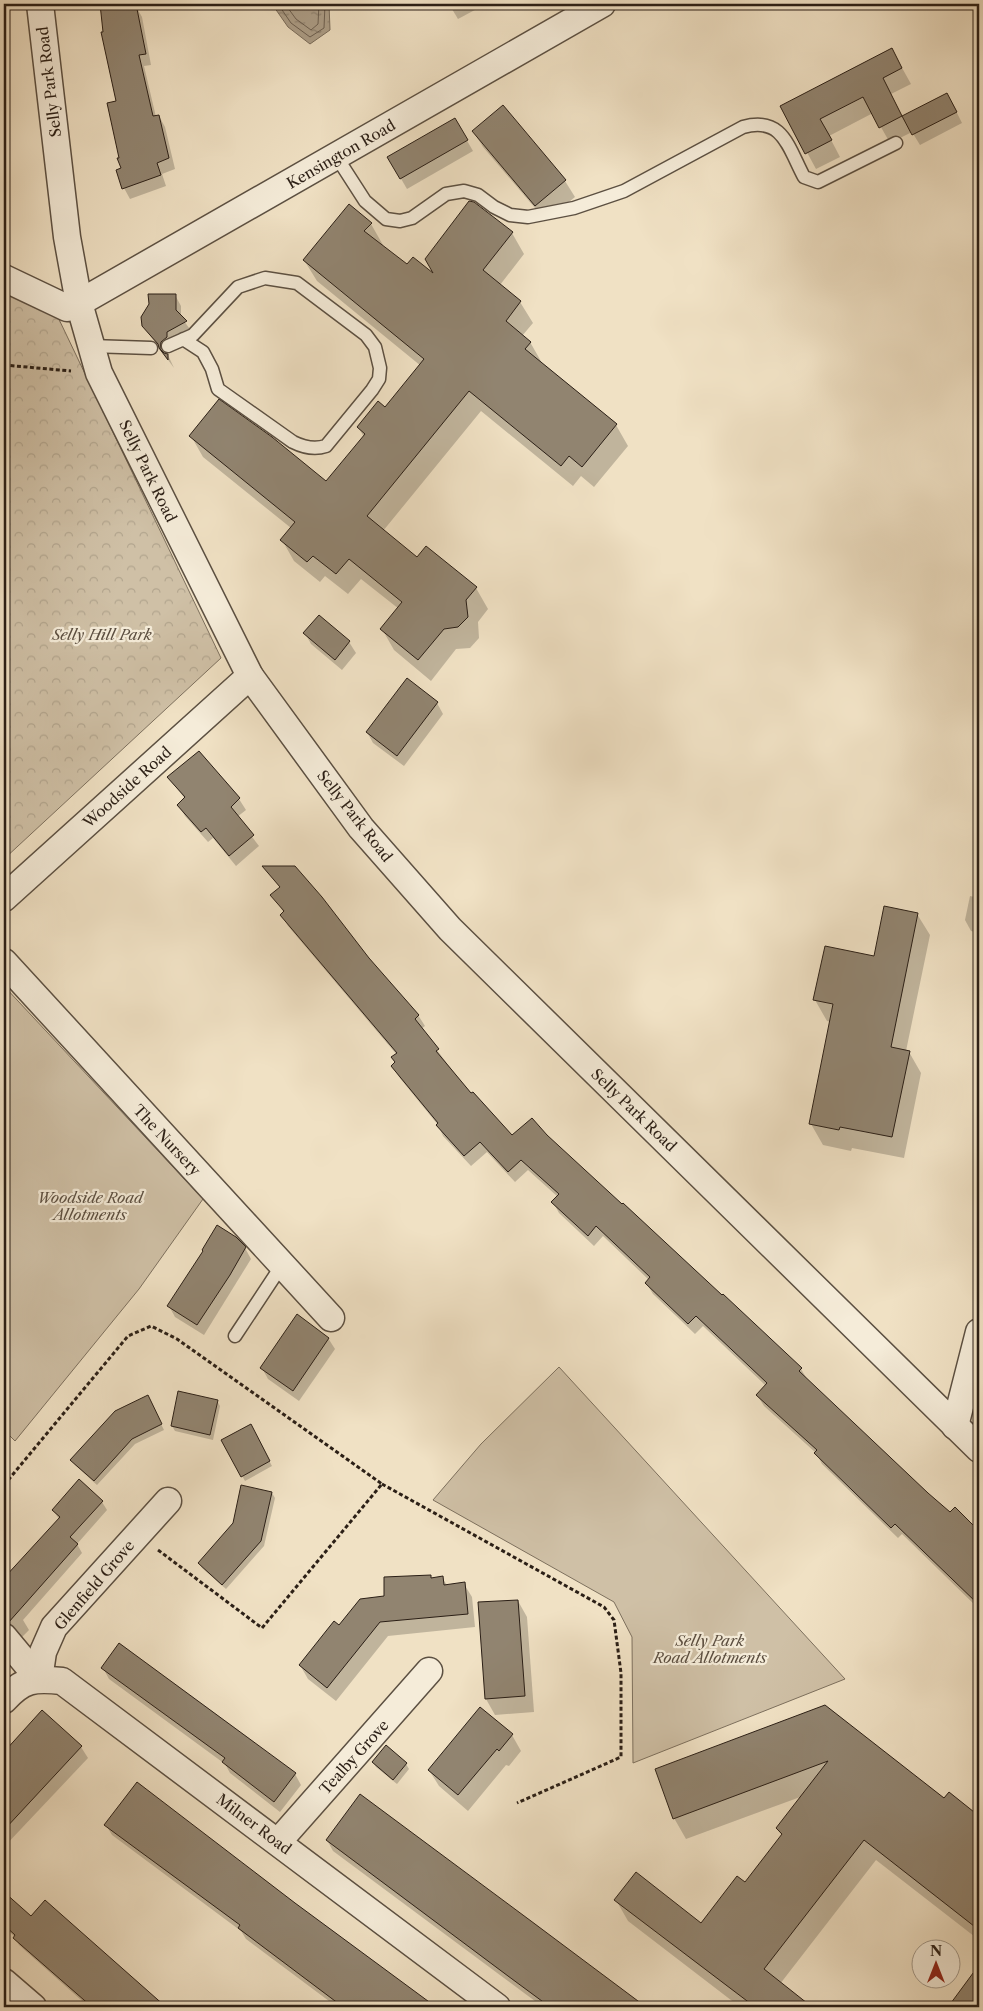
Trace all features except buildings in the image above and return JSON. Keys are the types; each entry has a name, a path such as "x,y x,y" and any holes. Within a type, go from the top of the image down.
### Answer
{"street":[{"name":"Selly Park Road","path":"40,4 67,237 80,303 99,373 250,676 361,828 450,929 979,1449"},
{"name":"Kensington Road","path":"80,303 602,4"},
{"path":"4,278 67,308 80,303"},
{"name":"Woodside Road","path":"4,898 250,676"},
{"name":"The Nursery","path":"4,962 331,1318"},
{"path":"955,1426 979,1332"},
{"name":"Glenfield Grove","path":"39,1678 43,1652 54,1627 168,1501"},
{"path":"4,1637 39,1678 20,1684 4,1700"},
{"name":"Tealby Grove","path":"278,1842 429,1671"},
{"name":"Milner Road","path":"39,1678 62,1681 497,2007"},
{"path":"4,1982 33,2007"}],"lane":[{"path":"336,156 365,201 386,219 400,221 412,218 446,194 464,191 478,195 510,216 528,217 574,208 624,191 743,127 753,124 772,126 781,133 804,177 818,182 896,143"},
{"path":"168,346 183,339 193,335 238,287 265,278 297,284 366,336 377,354 380,368 379,379 326,446 319,448 303,447 293,442 218,389 212,369 203,352 183,339"},
{"path":"91,346 151,348"},
{"path":"235,1336 282,1265"}],"path":[{"path":"4,365 99,373"},
{"path":"4,1485 128,1336 151,1326 177,1339 382,1484 604,1608 614,1620 621,1673 621,1757 517,1803"},
{"path":"138,1535 262,1628 382,1484"}],"green space":[{"name":"Selly Hill Park","path":"4,288 55,311 221,658 4,859"},
{"name":"Woodside Road Allotments","path":"4,986 203,1199 139,1289 15,1441 4,1430"},
{"name":"Selly Park Road Allotments","path":"559,1367 845,1679 633,1763 632,1637 614,1602 433,1500 481,1444"}],"water":[{"path":"272,4 329,4 330,30 310,44 288,27"}]}
